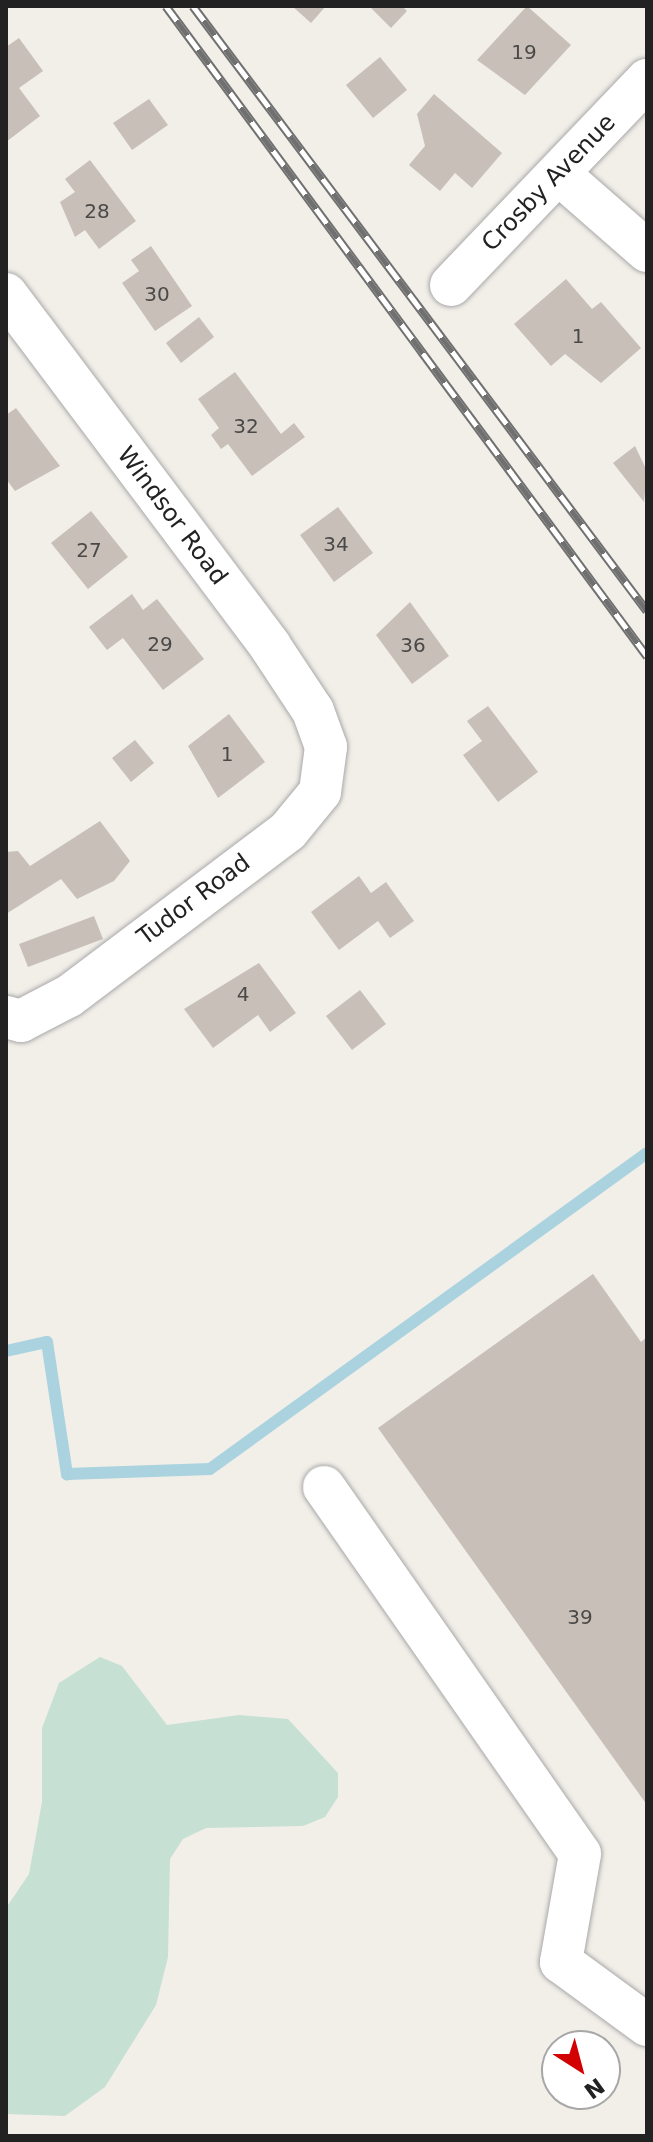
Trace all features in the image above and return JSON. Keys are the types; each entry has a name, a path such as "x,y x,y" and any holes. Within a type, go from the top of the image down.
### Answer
{"street":[{"name":"Crosby Avenue","path":"451,285 647,80"},
{"path":"559,174 647,251"},
{"name":"Windsor Road","path":"6,294 270,646 313,711 326,747"},
{"name":"Tudor Road","path":"13,1019 69,996 288,831 320,792 326,747"},
{"path":"324,1487 580,1854 561,1962 647,2025"}],"green space":[{"path":"100,1657 122,1666 167,1725 239,1715 288,1719 338,1773 338,1797 325,1817 303,1826 206,1828 183,1839 170,1859 168,1957 156,2005 105,2087 65,2116 6,2114 6,1908 29,1874 42,1802 42,1728 59,1683"}],"building":[{"path":"292,6 326,6 311,23"},
{"path":"369,6 402,6 407,11 391,28"},
{"path":"527,6 571,45 525,95 477,60"},
{"path":"19,38 43,71 19,88 40,116 6,142 6,47"},
{"path":"380,57 407,90 373,118 346,85"},
{"path":"434,94 502,153 472,188 455,173 440,191 409,165 425,146 417,114"},
{"path":"149,99 168,125 132,150 113,123"},
{"path":"90,160 136,221 99,249 85,230 75,237 60,202 75,192 65,179"},
{"path":"151,246 192,306 155,331 122,283 139,271 131,260"},
{"path":"566,279 592,309 601,302 641,348 601,383 565,354 551,366 514,324"},
{"path":"199,317 214,337 181,363 166,343"},
{"path":"235,372 281,434 294,423 305,437 252,476 228,444 221,449 211,435 219,428 198,399"},
{"path":"16,408 60,466 15,491 6,479 6,415"},
{"path":"635,446 647,471 644,502 613,463"},
{"path":"338,507 373,553 334,582 300,535"},
{"path":"91,511 128,557 88,589 51,543"},
{"path":"132,594 143,610 157,599 204,659 163,690 123,638 107,650 89,627"},
{"path":"410,602 449,656 412,684 376,635"},
{"path":"488,706 538,772 498,802 463,755 482,741 467,721"},
{"path":"229,714 265,762 218,798 188,746"},
{"path":"135,740 154,763 131,782 112,758"},
{"path":"100,821 130,861 114,881 77,899 61,879 6,914 6,852 18,851 30,866"},
{"path":"359,876 371,893 386,882 414,921 390,938 378,921 339,950 311,912"},
{"path":"94,916 103,939 28,967 19,944"},
{"path":"259,963 296,1013 270,1032 258,1015 213,1048 184,1009"},
{"path":"360,990 386,1024 352,1050 326,1016"},
{"path":"593,1274 641,1342 647,1337 647,1805 378,1428"}],"waterway":[{"path":"6,1351 47,1342 67,1474 210,1469 647,1153"}],"railway":[{"path":"166,6 647,656"},
{"path":"193,6 647,611"}]}
